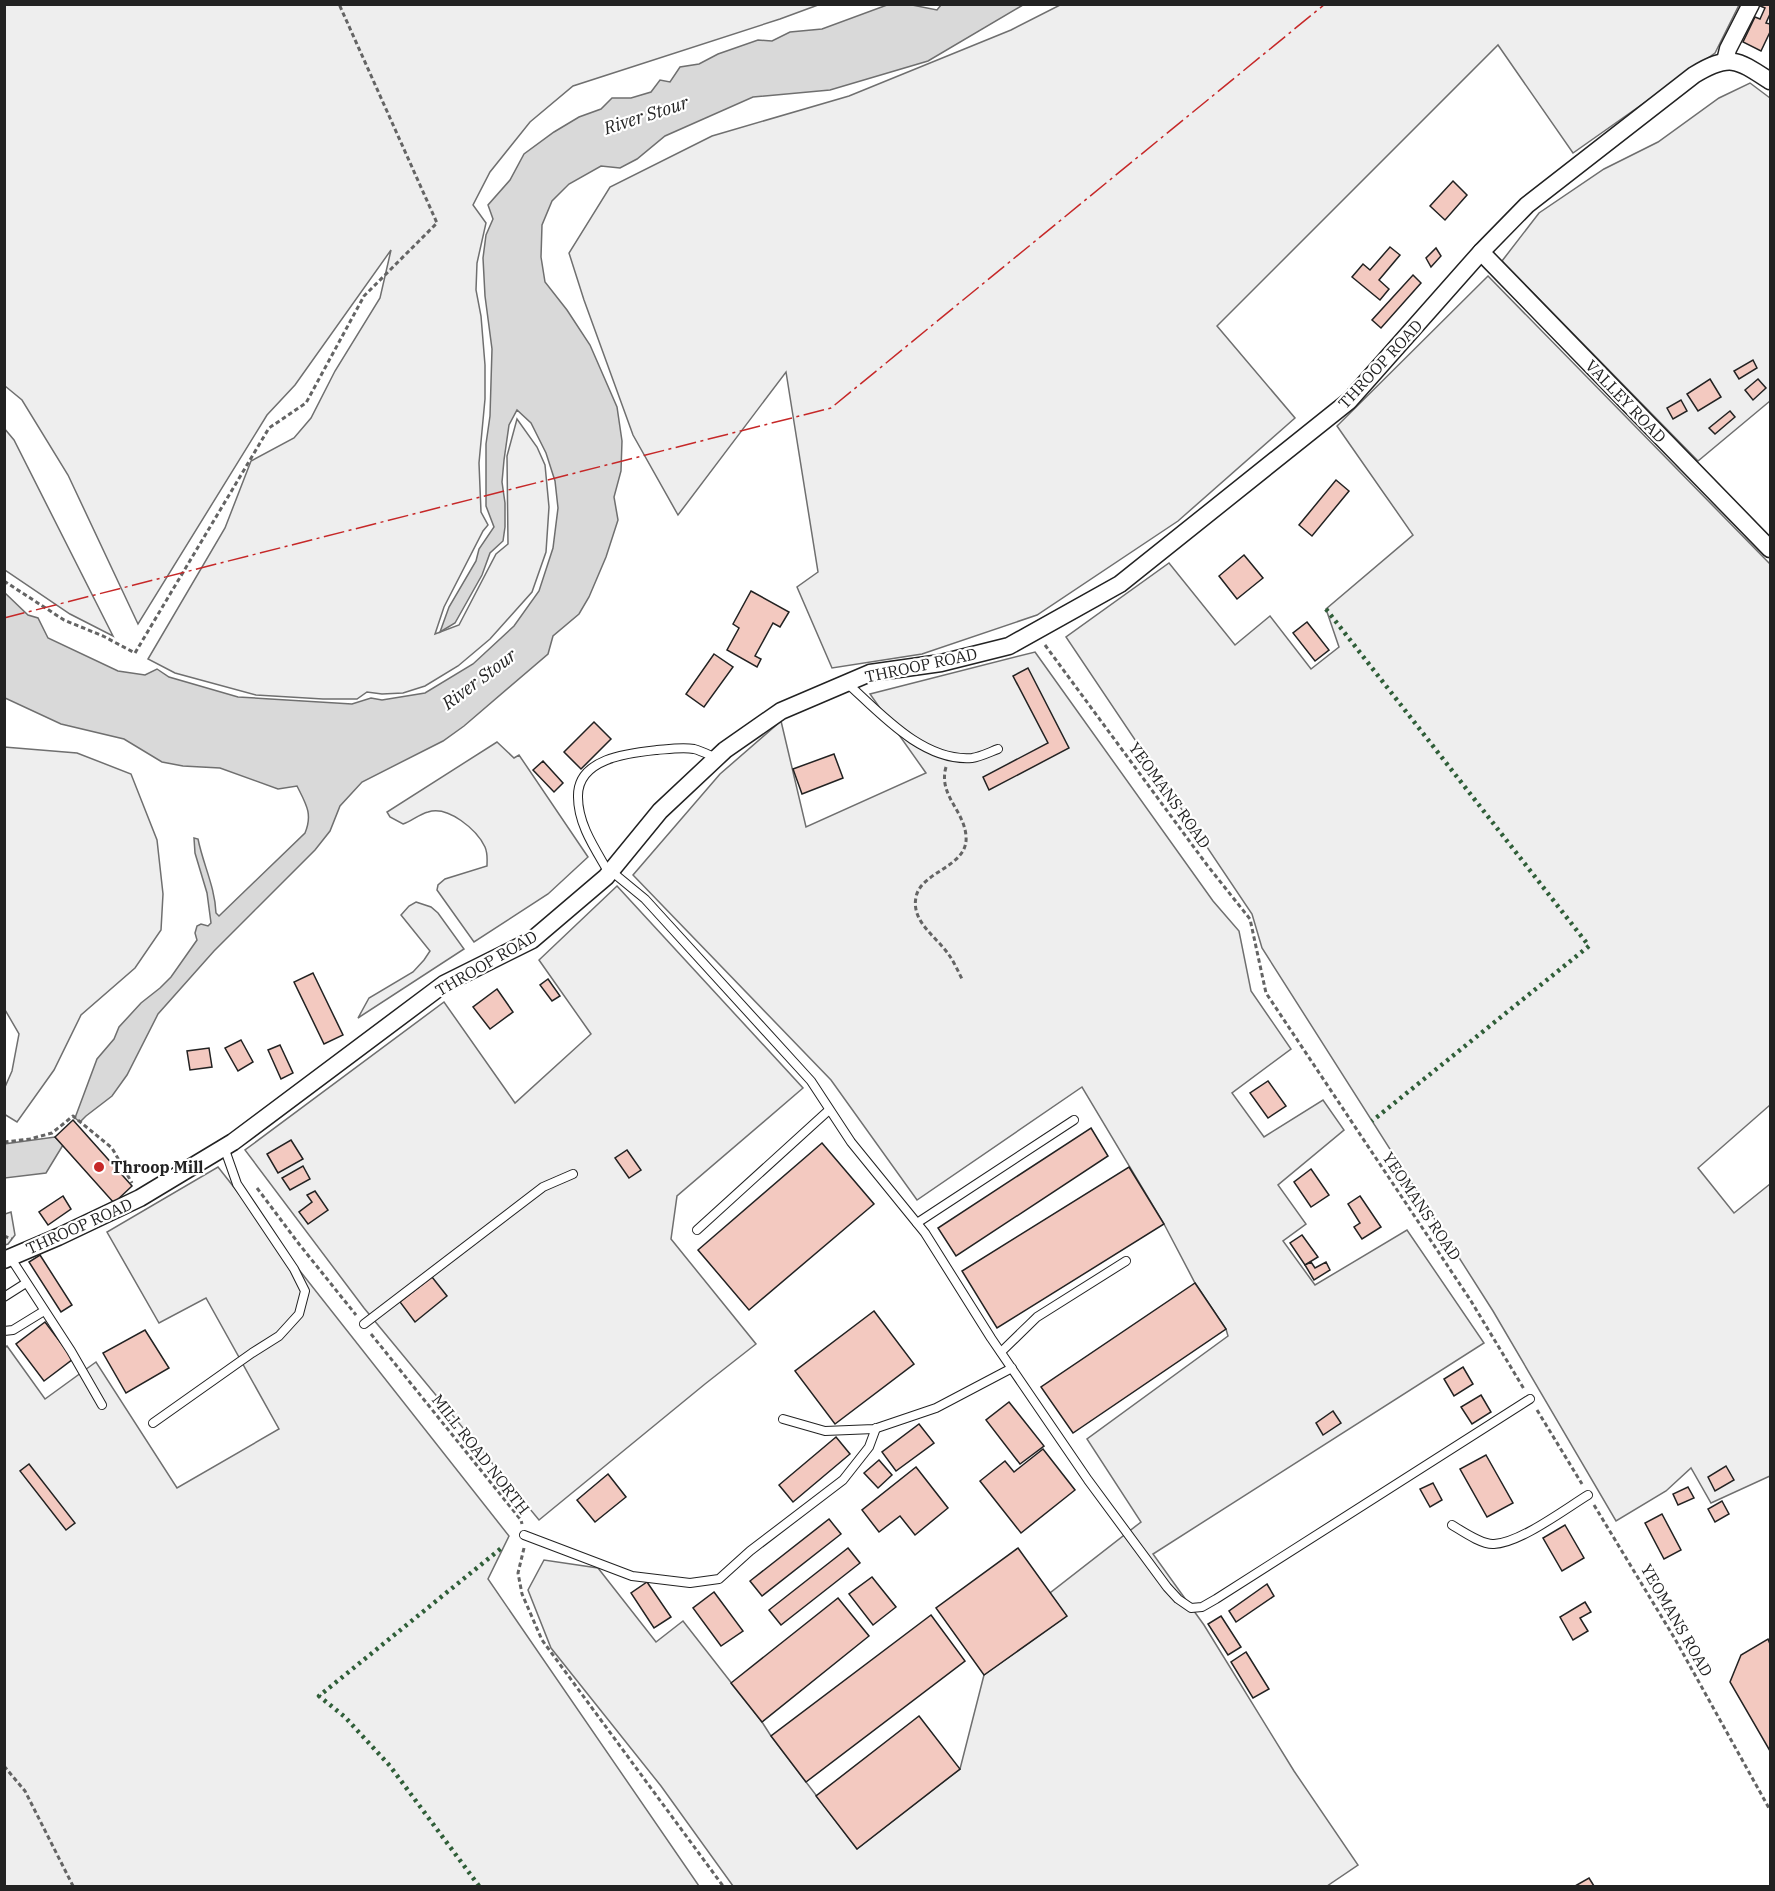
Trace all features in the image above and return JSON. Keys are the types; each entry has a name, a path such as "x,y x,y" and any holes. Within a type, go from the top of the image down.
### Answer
{"street":[{"path":"1751,4 1728,49 1725,61 1742,64 1770,81"},
{"name":"THROOP ROAD","path":"7,1258 141,1198 224,1148 444,984 532,940 610,872 660,812 716,758 781,711 870,673 941,663 1009,646 1120,584 1349,401 1481,252 1527,205 1694,75 1716,63 1725,61"},
{"name":"VALLEY ROAD","path":"1481,252 1770,549"}],"lane":[{"path":"847,683 883,717 931,750 949,757 973,758 998,749"},
{"path":"716,758 693,749 675,748 618,755 593,767 579,787 578,797 581,818 590,840 610,872 645,899 811,1081 851,1142 926,1233 1001,1352 1088,1480 1178,1599 1191,1608 1202,1606 1216,1599 1530,1399"},
{"path":"698,1230 829,1110"},
{"path":"917,1222 1074,1120"},
{"path":"153,1424 279,1336 299,1314 305,1292 294,1269 237,1184 224,1148"},
{"path":"364,1324 543,1187 573,1174"},
{"path":"7,1258 71,1351 102,1405"},
{"path":"1001,1352 1037,1317 1126,1261"},
{"path":"4,1297 26,1283"},
{"path":"4,1331 13,1330 44,1311"},
{"path":"783,1419 825,1431 876,1428 936,1408 1012,1368"},
{"path":"524,1535 632,1576 690,1583 719,1580 750,1551 843,1480 869,1447 876,1428"},
{"path":"1452,1525 1492,1545 1528,1532 1588,1495"}],"path":[{"path":"4,581 64,620 103,636 135,653 269,428 306,403 364,296 436,223 339,4"},
{"name":"YEOMANS ROAD","path":"1035,632 1207,866 1250,920 1266,993 1471,1301 1675,1639 1770,1810"},
{"path":"949,757 943,782 963,824 966,844 960,856 921,886 915,906 918,918 948,954 963,979"},
{"path":"4,1142 30,1139 51,1133 73,1116 112,1148 141,1198"},
{"name":"MILL ROAD NORTH","path":"251,1180 299,1244 521,1520 525,1545 518,1573 522,1594 542,1640 723,1887"},
{"path":"4,1766 25,1791 73,1887"}],"shaded area":[{"path":"4,5 818,5 573,86 530,122 490,172 473,205 486,223 477,263 476,290 481,316 485,365 485,399 479,463 481,512 488,525 444,607 435,634 459,625 496,554 508,544 507,456 517,419 537,447 545,465 549,507 546,552 532,592 490,639 458,666 425,686 403,693 367,692 357,699 323,699 256,695 175,673 148,659 225,528 251,461 294,438 311,418 335,371 380,298 391,250 295,385 267,415 138,624 68,475 22,400 5,386"},
{"path":"1060,5 1739,5 1715,53 1573,153 1498,45 1217,326 1295,418 1178,521 1037,615 922,654 832,668 797,587 818,572 786,372 678,515 633,435 569,253 610,187 712,136 849,96 1011,30"},
{"path":"1750,83 1770,98 1770,401 1698,461 1502,261 1539,213 1604,169 1658,142 1719,98"},
{"path":"1488,276 1770,564 1770,1105 1698,1168 1734,1213 1770,1184 1770,1476 1711,1503 1691,1468 1666,1491 1616,1521 1493,1311 1262,948 1252,914 1066,637 1169,563 1235,645 1270,616 1311,669 1339,647 1326,609 1413,535 1337,426"},
{"path":"4,428 14,440 113,636 70,614 5,570"},
{"path":"1035,652 1213,901 1239,931 1251,991 1291,1049 1232,1093 1264,1137 1323,1100 1344,1130 1278,1185 1306,1224 1283,1241 1315,1285 1407,1230 1484,1343 1153,1554 1204,1625 1294,1771 1358,1865 1327,1886 733,1886 661,1786 551,1648 528,1590 544,1560 598,1568 656,1642 683,1621 857,1849 960,1769 984,1675 1066,1616 1050,1593 1141,1522 1087,1439 1228,1336 1226,1329 1195,1283 1164,1224 1082,1087 917,1200 831,1080 633,875 720,774 781,721 806,827 926,773 870,694"},
{"path":"497,742 514,758 519,755 588,857 548,894 474,942 437,890 438,885 445,879 487,866 487,852 481,840 461,820 444,812 428,812 403,824 390,817 387,812"},
{"path":"4,747 77,753 131,774 157,840 163,894 161,930 135,968 81,1015 54,1070 17,1122 4,1114 5,1087 12,1071 19,1034 4,1008"},
{"path":"617,886 803,1088 677,1196 671,1239 756,1344 539,1520 364,1308 245,1150 444,1002 515,1103 591,1034 539,960"},
{"path":"416,902 431,907 438,913 464,949 358,1018 369,998 413,972 430,951 401,915"},
{"path":"218,1167 509,1536 488,1579 699,1886 5,1886 5,1348 7,1346 45,1399 96,1362 177,1488 279,1429 206,1298 159,1323 107,1232"},
{"path":"11,1212 15,1235 5,1245 5,1214"}],"water":[{"name":"River Stour","path":"887,5 912,5 937,10 941,5 1023,5 928,61 830,90 753,97 665,136 637,159 620,168 601,166 569,184 552,201 542,225 541,257 545,282 590,345 617,407 622,441 621,471 614,497 618,520 606,557 589,597 579,614 553,636 548,654 464,726 443,741 362,782 340,806 330,831 315,850 214,951 158,1014 127,1075 112,1096 80,1122 75,1118 97,1059 114,1039 119,1027 141,1003 171,977 197,940 195,933 197,926 201,924 208,926 211,923 207,893 195,853 194,838 198,839 216,913 219,916 305,833 308,815 306,804 297,786 278,789 220,768 183,766 162,762 124,739 61,724 5,698 5,593 28,615 38,618 48,638 118,671 145,675 157,669 169,677 238,697 352,704 371,698 382,700 425,693 473,664 514,626 539,591 553,548 558,508 555,481 546,453 531,423 517,410 509,425 504,460 502,482 505,527 503,541 490,553 482,575 455,623 440,632 449,607 476,561 479,549 494,527 486,506 486,444 490,416 492,349 483,258 486,235 493,219 488,205 510,180 524,154 579,117 601,109 612,98 631,98 651,92 660,80 670,82 680,67 699,64 718,54 758,40 772,41 790,32 822,29"},
{"path":"55,1137 63,1145 46,1173 5,1178 4,1144"}],"building":[{"path":"1770,4 1770,14 1766,23 1770,24 1770,32 1761,51 1743,42 1755,17 1760,19 1765,8 1758,5"},
{"path":"1453,181 1467,195 1445,220 1430,206"},
{"path":"1390,247 1400,255 1379,280 1389,289 1380,300 1352,277 1363,264 1370,270"},
{"path":"1436,248 1441,256 1431,267 1426,258"},
{"path":"1413,275 1421,283 1381,328 1372,320"},
{"path":"1753,360 1757,368 1739,379 1734,371"},
{"path":"1710,379 1721,397 1698,411 1687,394"},
{"path":"1758,379 1766,388 1753,400 1745,390"},
{"path":"1681,400 1687,411 1673,419 1667,408"},
{"path":"1730,411 1735,417 1715,434 1709,428"},
{"path":"1336,480 1349,491 1312,536 1299,525"},
{"path":"1244,555 1263,578 1237,599 1219,576"},
{"path":"751,591 789,612 780,627 773,623 755,656 761,659 757,667 727,650 739,628 733,624"},
{"path":"1307,622 1329,650 1315,661 1293,633"},
{"path":"714,654 733,667 704,707 686,694"},
{"path":"1028,668 1069,748 989,790 983,777 1048,743 1013,676"},
{"path":"594,722 611,739 581,769 564,752"},
{"path":"834,754 843,778 802,794 793,769"},
{"path":"543,761 563,783 554,792 533,770"},
{"path":"313,973 343,1035 324,1044 294,982"},
{"path":"548,979 560,996 552,1001 540,985"},
{"path":"497,989 513,1012 490,1029 473,1007"},
{"path":"241,1040 253,1062 238,1071 225,1048"},
{"path":"280,1045 293,1073 281,1079 268,1050"},
{"path":"209,1048 212,1067 190,1070 187,1051"},
{"path":"1268,1081 1286,1106 1268,1118 1250,1093"},
{"name":"Throop Mill","path":"73,1120 132,1186 114,1203 55,1137"},
{"path":"1091,1128 1108,1156 956,1256 938,1228"},
{"path":"291,1140 303,1159 278,1173 267,1154"},
{"path":"822,1143 874,1204 749,1310 698,1250"},
{"path":"627,1150 641,1170 629,1178 615,1158"},
{"path":"303,1166 310,1179 290,1190 282,1178"},
{"path":"1129,1167 1164,1224 997,1328 962,1271"},
{"path":"1311,1169 1329,1195 1311,1207 1294,1182"},
{"path":"315,1191 328,1210 308,1224 299,1212 312,1202 307,1195"},
{"path":"63,1196 71,1209 48,1225 39,1212"},
{"path":"1360,1196 1381,1227 1362,1239 1354,1227 1360,1223 1348,1204"},
{"path":"1302,1235 1318,1257 1305,1265 1290,1243"},
{"path":"40,1255 72,1305 61,1312 29,1262"},
{"path":"1311,1262 1315,1268 1326,1262 1330,1270 1314,1280 1305,1265"},
{"path":"432,1277 447,1296 415,1322 400,1302"},
{"path":"1195,1283 1226,1329 1073,1433 1041,1387"},
{"path":"874,1311 914,1364 835,1424 795,1371"},
{"path":"45,1322 73,1359 44,1381 16,1344"},
{"path":"145,1330 169,1368 126,1393 103,1353"},
{"path":"1463,1367 1473,1384 1454,1396 1444,1379"},
{"path":"1481,1395 1491,1412 1472,1424 1461,1407"},
{"path":"1009,1402 1044,1446 1020,1464 986,1420"},
{"path":"1333,1411 1341,1423 1323,1435 1316,1423"},
{"path":"919,1424 934,1443 896,1471 882,1452"},
{"path":"836,1437 850,1454 793,1502 779,1485"},
{"path":"1043,1449 1075,1490 1021,1533 980,1481 1005,1461 1014,1472"},
{"path":"1486,1455 1513,1503 1487,1517 1460,1469"},
{"path":"879,1460 892,1475 878,1488 864,1473"},
{"path":"29,1464 75,1523 66,1530 20,1471"},
{"path":"1726,1466 1734,1480 1715,1491 1708,1477"},
{"path":"916,1467 948,1508 915,1535 900,1516 879,1532 862,1510"},
{"path":"608,1474 626,1497 595,1522 577,1500"},
{"path":"1433,1483 1442,1500 1430,1507 1420,1489"},
{"path":"1688,1487 1694,1498 1678,1505 1673,1494"},
{"path":"1722,1501 1729,1514 1715,1522 1708,1509"},
{"path":"1662,1514 1681,1550 1664,1559 1645,1523"},
{"path":"829,1519 841,1534 762,1596 750,1581"},
{"path":"1565,1525 1584,1558 1562,1571 1543,1538"},
{"path":"848,1548 860,1563 781,1625 769,1610"},
{"path":"1018,1548 1067,1616 984,1675 936,1608"},
{"path":"872,1577 896,1607 873,1625 849,1594"},
{"path":"647,1582 671,1617 654,1628 631,1593"},
{"path":"1267,1584 1274,1596 1236,1622 1229,1611"},
{"path":"714,1592 743,1631 721,1646 693,1608"},
{"path":"838,1598 869,1636 762,1722 731,1683"},
{"path":"1585,1602 1591,1612 1580,1618 1588,1631 1573,1640 1560,1617"},
{"path":"931,1615 965,1661 806,1782 771,1736"},
{"path":"1221,1616 1241,1647 1228,1655 1208,1624"},
{"path":"1768,1639 1770,1644 1770,1751 1730,1682 1741,1655"},
{"path":"1246,1652 1269,1689 1253,1698 1231,1662"},
{"path":"919,1716 960,1769 857,1849 816,1796"},
{"path":"1589,1878 1594,1886 1575,1886"}],"hedge":[{"path":"1326,609 1589,946 1372,1121"},
{"path":"479,1886 390,1766 345,1717 319,1696 504,1546"}],"power":[{"path":"4,618 831,408 1325,4"}],"place":[{"name":"Throop Mill","path":"99,1167"}]}
